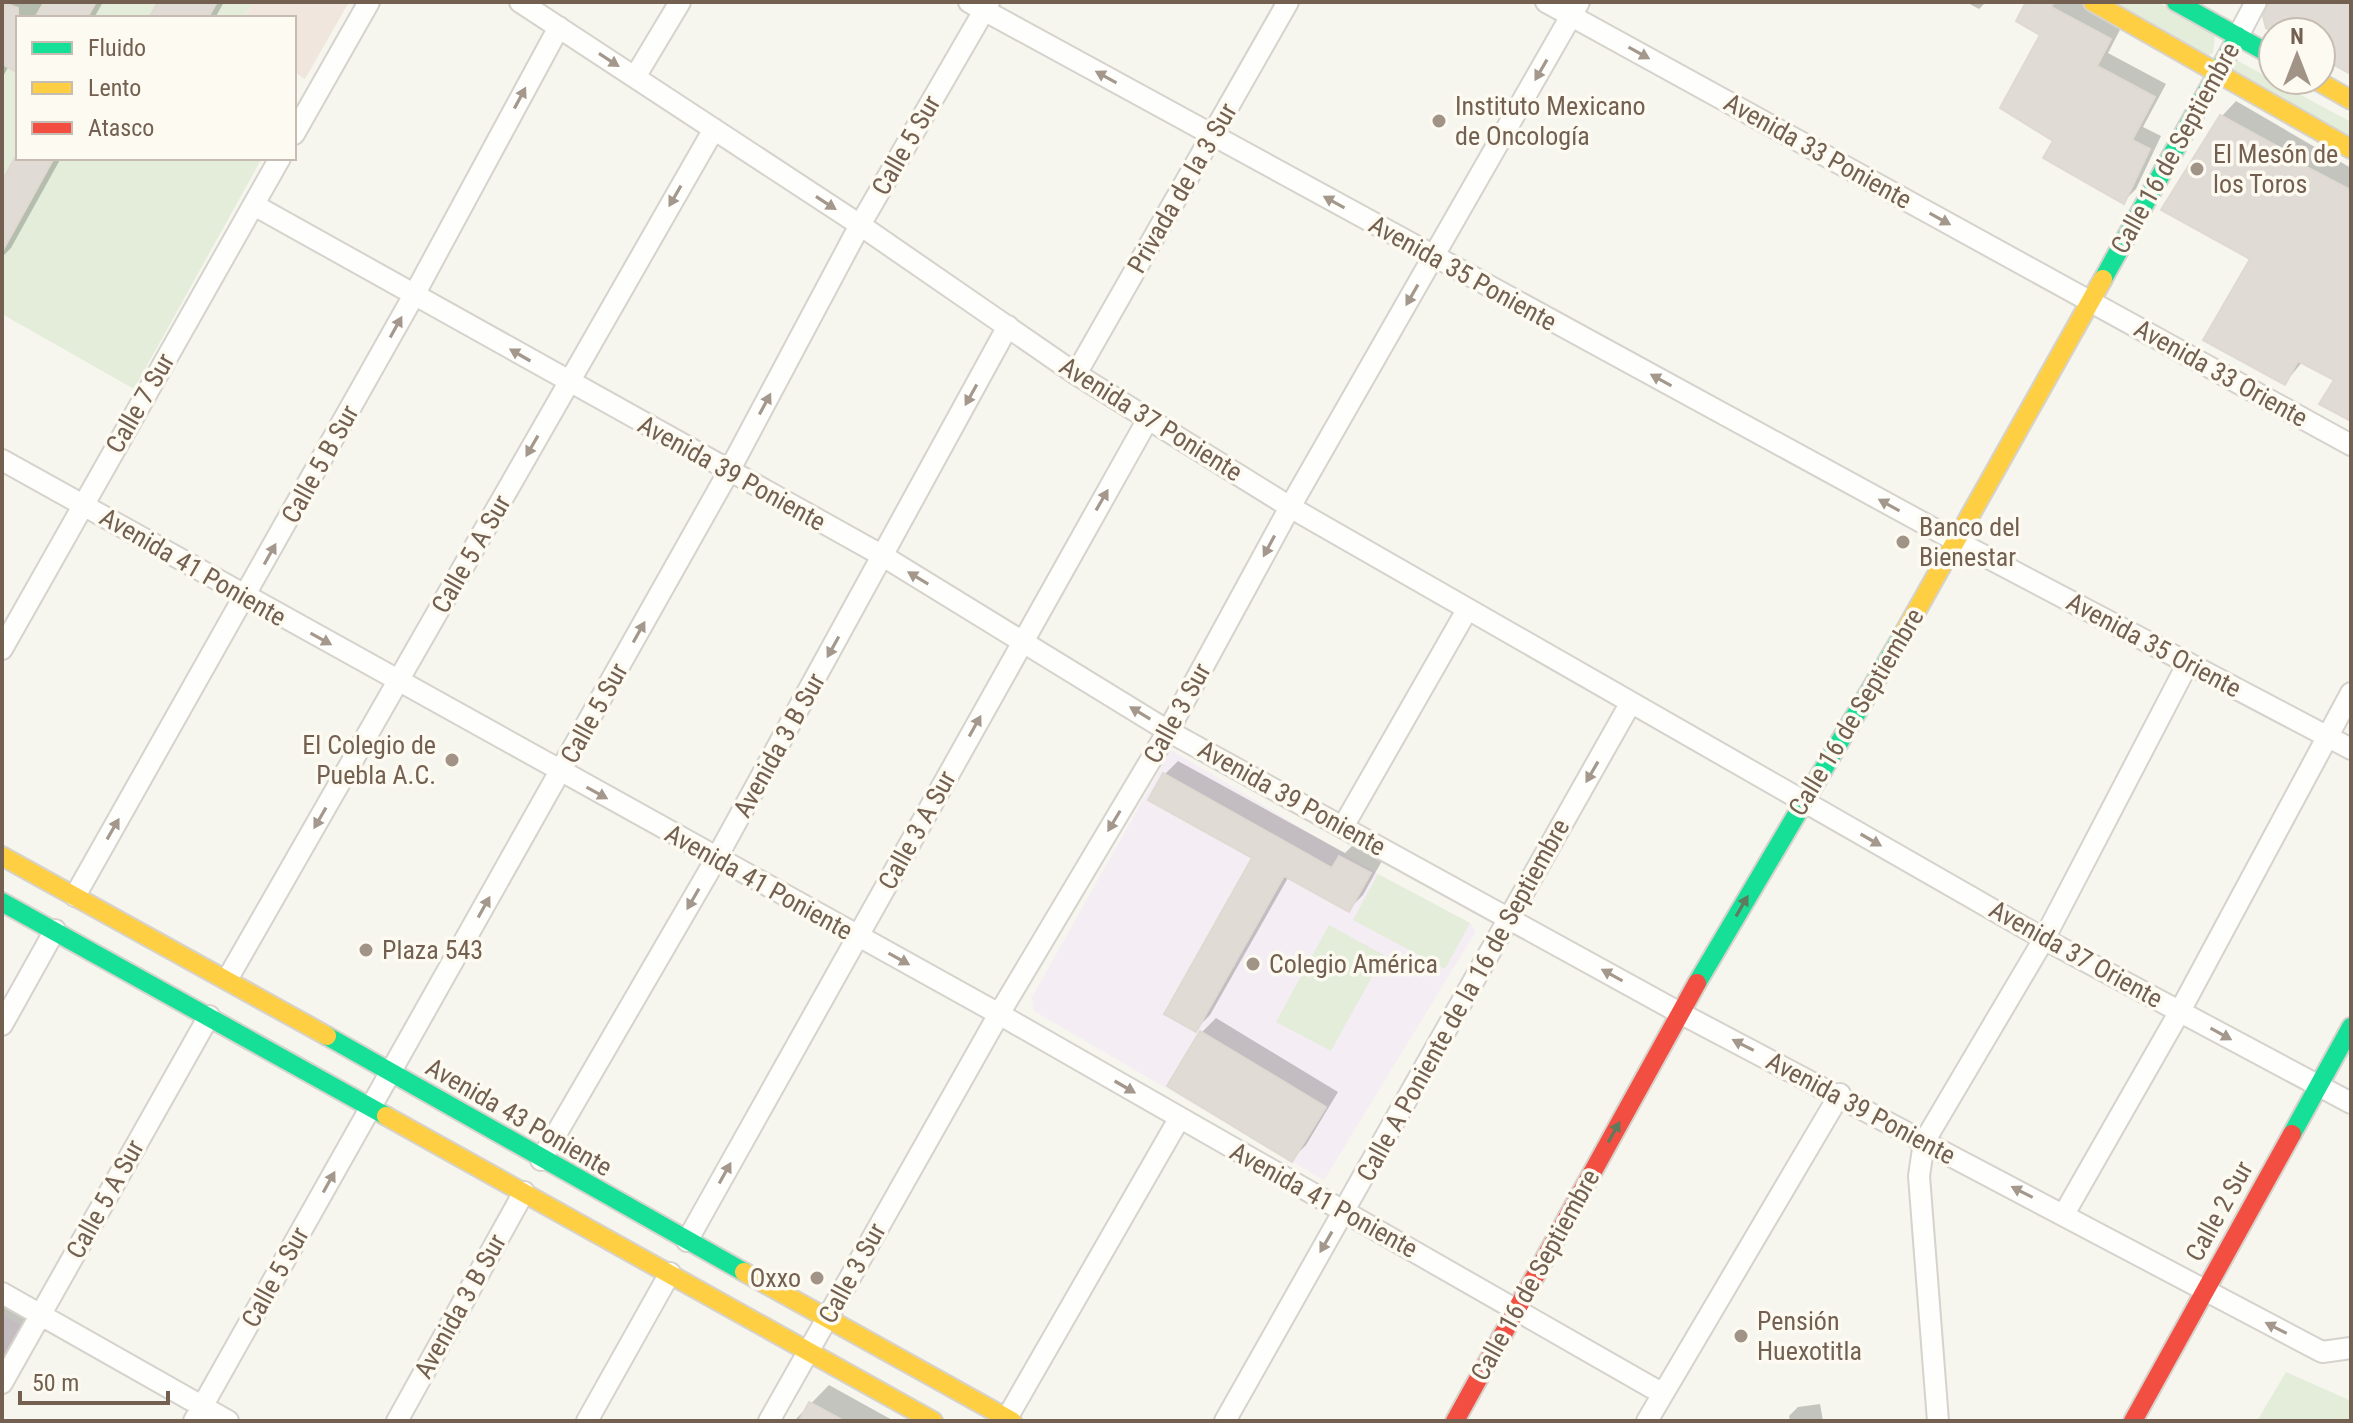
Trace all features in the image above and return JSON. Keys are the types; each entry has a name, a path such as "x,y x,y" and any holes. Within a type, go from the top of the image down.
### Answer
{"main road":[{"path":"2093,2 2351,149"},
{"path":"2176,2 2257,47"},
{"name":"Calle 16 de Septiembre","path":"1455,1421 1680,1013 1958,542 2238,36"},
{"name":"Avenida 43 Poniente","path":"2,856 228,978 541,1160 827,1315 1010,1420"},
{"path":"2,902 933,1421"},
{"name":"Calle 2 Sur","path":"2133,1421 2351,1027"}],"street":[{"path":"296,130 369,2"},
{"name":"Avenida 37 Poniente","path":"520,2 1148,419 1290,507 1803,802"},
{"path":"635,77 680,2"},
{"name":"Privada de la 3 Sur","path":"1076,374 1288,2"},
{"name":"Avenida 33 Poniente","path":"1546,2 1575,9 2090,301"},
{"name":"Calle 16 de Septiembre","path":"2238,36 2256,2"},
{"name":"Avenida 35 Poniente","path":"981,5 1212,136 1958,542"},
{"name":"Calle 5 Sur","path":"198,1414 729,471 981,5"},
{"name":"Calle 3 Sur","path":"769,1421 999,1014 1168,731 1290,507 1575,9"},
{"name":"Calle 5 B Sur","path":"75,896 414,295 559,27"},
{"name":"Calle 5 A Sur","path":"228,978 714,129"},
{"name":"Calle 7 Sur","path":"2,649 279,160"},
{"name":"Avenida 39 Poniente","path":"254,205 883,556 1168,731 1344,825 1680,1013 1840,1094 1924,1142 2322,1352 2350,1349"},
{"name":"Avenida 33 Oriente","path":"2090,301 2351,445"},
{"name":"Avenida 3 B Sur","path":"541,1160 716,859 1008,326"},
{"name":"Calle 3 A Sur","path":"687,1241 1148,419"},
{"name":"Avenida 41 Poniente","path":"2,460 245,598 999,1014 1179,1119 1516,1307 1663,1394"},
{"name":"Avenida 35 Oriente","path":"1958,542 2351,749"},
{"path":"1344,825 1467,610"},
{"path":"1938,1421 1919,1176 1924,1142 2044,939 2188,663"},
{"path":"2064,1214 2180,1011 2351,693"},
{"name":"Calle A Poniente de la 16 de Septiembre","path":"1225,1421 1630,704"},
{"name":"Avenida 37 Oriente","path":"1803,802 2044,939 2351,1103"},
{"path":"2,1025 55,930"},
{"name":"Calle 5 A Sur","path":"2,1383 209,1016"},
{"path":"1647,1421 1840,1094"},
{"path":"1010,1420 1179,1119"},
{"name":"Avenida 3 B Sur","path":"397,1421 524,1192"},
{"path":"587,1421 670,1273"},
{"path":"2,1293 198,1414 228,1421"}],"shaded area":[{"path":"253,2 349,2 305,79 296,73 296,16 245,16"},
{"name":"Colegio América","path":"1171,750 1378,874 1470,923 1476,931 1324,1180 1034,1011 1032,997"},
{"path":"2,1314 22,1326 2,1361"}],"green space":[{"path":"2,2 253,2 244,16 16,16 16,160 261,160 134,389 2,314"},
{"path":"2102,2 2158,2 2215,34 2213,53 2202,59"},
{"path":"2236,60 2257,71 2257,94 2227,78"},
{"path":"2261,96 2303,96 2351,122 2351,144"},
{"path":"1378,874 1470,923 1445,969 1353,920"},
{"path":"1329,925 1384,955 1331,1051 1276,1022"},
{"path":"2286,1372 2351,1401 2351,1421 2257,1421"}],"building":[{"path":"2,2 18,8 16,72 2,64"},
{"path":"44,2 96,2 88,16 36,16"},
{"path":"158,2 217,2 209,16 150,16"},
{"path":"2026,2 2054,2 2051,7 2111,39 2097,66 2155,97 2132,140 2150,149 2124,204 2043,158 2053,141 2000,108 2040,35 2016,21"},
{"path":"2269,2 2351,2 2351,74 2337,67 2337,16 2263,16"},
{"path":"2220,115 2297,157 2295,161 2351,190 2351,421 2319,404 2334,380 2298,361 2285,385 2203,340 2250,259 2161,210"},
{"path":"15,158 53,160 2,252 2,181"},
{"path":"1163,773 1332,868 1339,856 1371,873 1349,912 1284,876 1196,1032 1164,1014 1252,858 1148,800"},
{"path":"1200,1031 1326,1107 1292,1162 1167,1086"},
{"path":"809,1402 844,1421 799,1421"}],"traffic: fast":[{"path":"2176,2 2257,47"},
{"path":"2103,279 2238,36"},
{"path":"1697,983 1904,633"},
{"path":"2,902 386,1116"},
{"path":"2292,1134 2351,1027"},
{"path":"327,1036 744,1272"}],"traffic: slow":[{"path":"2093,2 2351,149"},
{"path":"2337,92 2351,100"},
{"path":"1904,633 2103,279"},
{"path":"2,856 327,1036"},
{"path":"386,1116 933,1421"},
{"path":"744,1272 1012,1421"}],"traffic: jam":[{"path":"1455,1421 1697,983"},
{"path":"2133,1421 2292,1134"}],"place":[{"name":"Instituto Mexicano de Oncología","path":"1439,121"},
{"name":"El Mesón de los Toros","path":"2197,169"},
{"name":"Banco del Bienestar","path":"1903,542"},
{"name":"El Colegio de Puebla A.C.","path":"452,760"},
{"name":"Plaza 543","path":"366,950"},
{"name":"Colegio América","path":"1253,964"},
{"name":"Oxxo","path":"817,1278"},
{"name":"Pensión Huexotitla","path":"1741,1336"}]}
